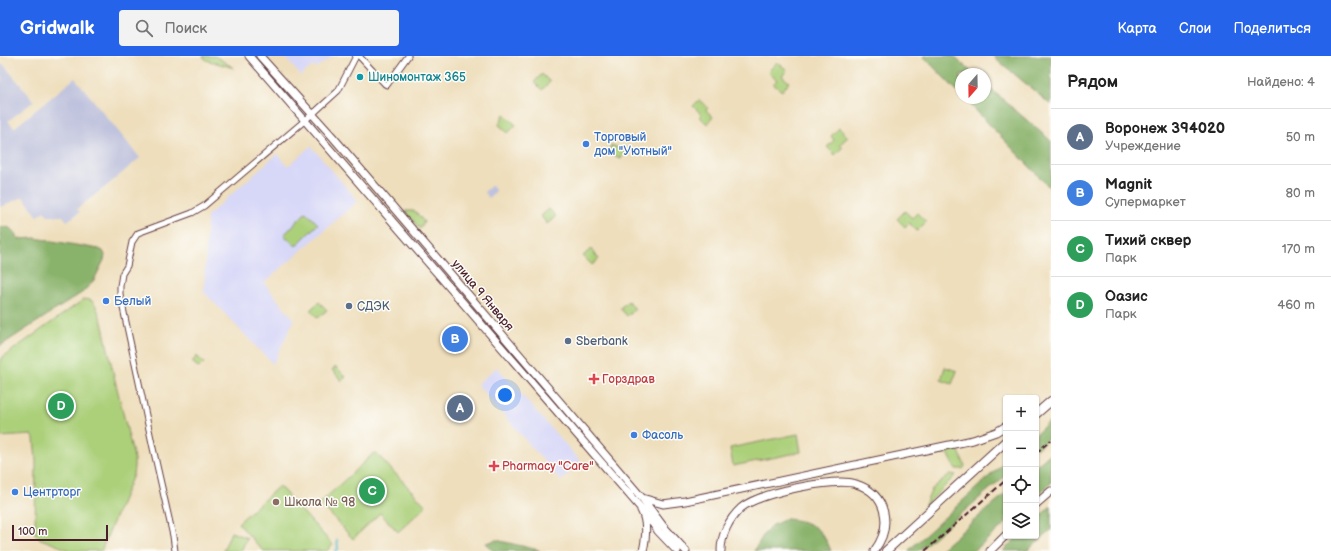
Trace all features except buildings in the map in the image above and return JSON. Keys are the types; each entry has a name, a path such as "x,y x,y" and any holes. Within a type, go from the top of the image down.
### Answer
{"highway":[{"path":"1040,409 1051,401"},
{"path":"886,551 1003,444"}],"main road":[{"name":"улица 9 Января","path":"250,56 639,500 686,551"},
{"name":"улица 9 Января","path":"262,58 454,278 639,500 658,531 677,551"},
{"path":"257,65 262,58"},
{"path":"643,551 646,540 646,528 639,500 663,504 685,501 973,440 996,432 1003,428"},
{"path":"721,551 722,539 732,518 741,508 750,502 772,494 803,487 838,482 855,484 868,489 876,496 881,505 885,523 880,541 874,551"},
{"path":"1037,503 1051,491"},
{"path":"990,551 1003,538"}],"street":[{"path":"175,551 120,294 122,274 127,266 132,242 138,233 192,213 204,206 338,91 356,56"},
{"path":"359,56 387,85 408,56"}],"shaded area":[{"path":"284,56 334,56 315,68 312,66 301,76"},
{"path":"3,64 34,101 8,121 14,128 75,78 140,158 77,209 80,212 67,221 63,216 49,216 44,211 38,216 23,197 0,207 0,82 2,81 0,66"},
{"path":"311,146 358,201 264,283 294,320 273,364 204,292 207,216 277,154 288,166"},
{"path":"492,185 496,191 489,198 484,192"},
{"path":"497,367 581,462 561,481 477,384"}],"green space":[{"path":"203,56 215,56 234,68 206,60"},
{"path":"923,56 953,56 967,68 955,68 955,89"},
{"path":"993,56 1051,56 1051,105"},
{"path":"777,62 787,70 782,76 789,82 782,91 773,84 777,80 768,72"},
{"path":"542,74 550,82 542,90 534,82"},
{"path":"991,89 1051,141 1051,189 970,104 991,104"},
{"path":"699,100 708,108 706,110 713,117 707,124 700,117 702,115 693,106"},
{"path":"504,114 516,125 508,133 499,125"},
{"path":"839,128 848,137 840,144 843,147 835,155 827,147 834,140 831,136"},
{"path":"611,145 624,150 621,159 608,154"},
{"path":"549,209 556,216 547,224 541,216"},
{"path":"405,211 415,211 424,222 420,229"},
{"path":"905,211 912,218 917,213 926,222 917,231 909,223 905,227 897,219"},
{"path":"306,212 318,224 296,246 284,235"},
{"path":"0,227 10,228 19,239 35,238 99,249 103,251 105,255 94,280 83,292 0,346"},
{"path":"591,249 599,259 592,265 583,256"},
{"path":"87,299 92,301 96,306 102,322 134,458 134,467 133,475 101,551 72,551 38,538 35,535 36,461 34,438 32,435 0,437 0,359 83,300"},
{"path":"628,301 635,309 627,316 620,308"},
{"path":"319,302 327,310 318,318 310,310"},
{"path":"197,356 204,363 199,368 192,362"},
{"path":"336,367 346,377 342,381 332,370"},
{"path":"945,367 957,371 952,384 941,380"},
{"path":"1051,420 1051,436 1039,446 1039,431"},
{"path":"798,434 801,452 733,466 730,448"},
{"path":"956,450 959,451 965,466 963,469 956,469 948,453 924,458 923,456"},
{"path":"375,452 426,506 398,532 380,513 353,539 320,503"},
{"path":"1051,453 1051,483 1039,493 1039,467 1039,463"},
{"path":"1003,464 1003,478 918,551 908,551"},
{"path":"950,474 956,475 924,507 932,489"},
{"name":"Школа № 98","path":"279,486 333,545 327,551 263,551 238,523"},
{"path":"1003,496 1003,526 974,551 939,551"},
{"path":"1051,506 1051,530 1027,551 1003,551 1016,539 1039,539 1039,517"},
{"path":"786,519 809,524 814,527 824,537 831,551 754,551 764,534 771,526"},
{"path":"231,532 247,538 241,551 223,551"},
{"path":"496,540 539,551 493,551 486,543"}],"waterway":[{"path":"336,551 338,549 337,540"}],"railway":[{"path":"1039,450 1051,440"},
{"path":"925,551 1003,483"}],"place":[{"name":"Шиномонтаж 365","path":"360,77"},
{"name":"Торговый дом \"Уютный\"","path":"586,144"},
{"name":"Белый","path":"106,301"},
{"name":"СДЭК","path":"349,306"},
{"name":"Magnit","path":"455,339"},
{"name":"Sberbank","path":"568,341"},
{"name":"Горздрав","path":"594,379"},
{"name":"Оазис","path":"61,406"},
{"name":"Воронеж 394020","path":"460,408"},
{"name":"Фасоль","path":"634,435"},
{"name":"Pharmacy \"Care\"","path":"494,466"},
{"name":"Тихий сквер","path":"372,491"},
{"name":"Центрторг","path":"15,492"},
{"name":"Школа № 98","path":"276,502"}]}
